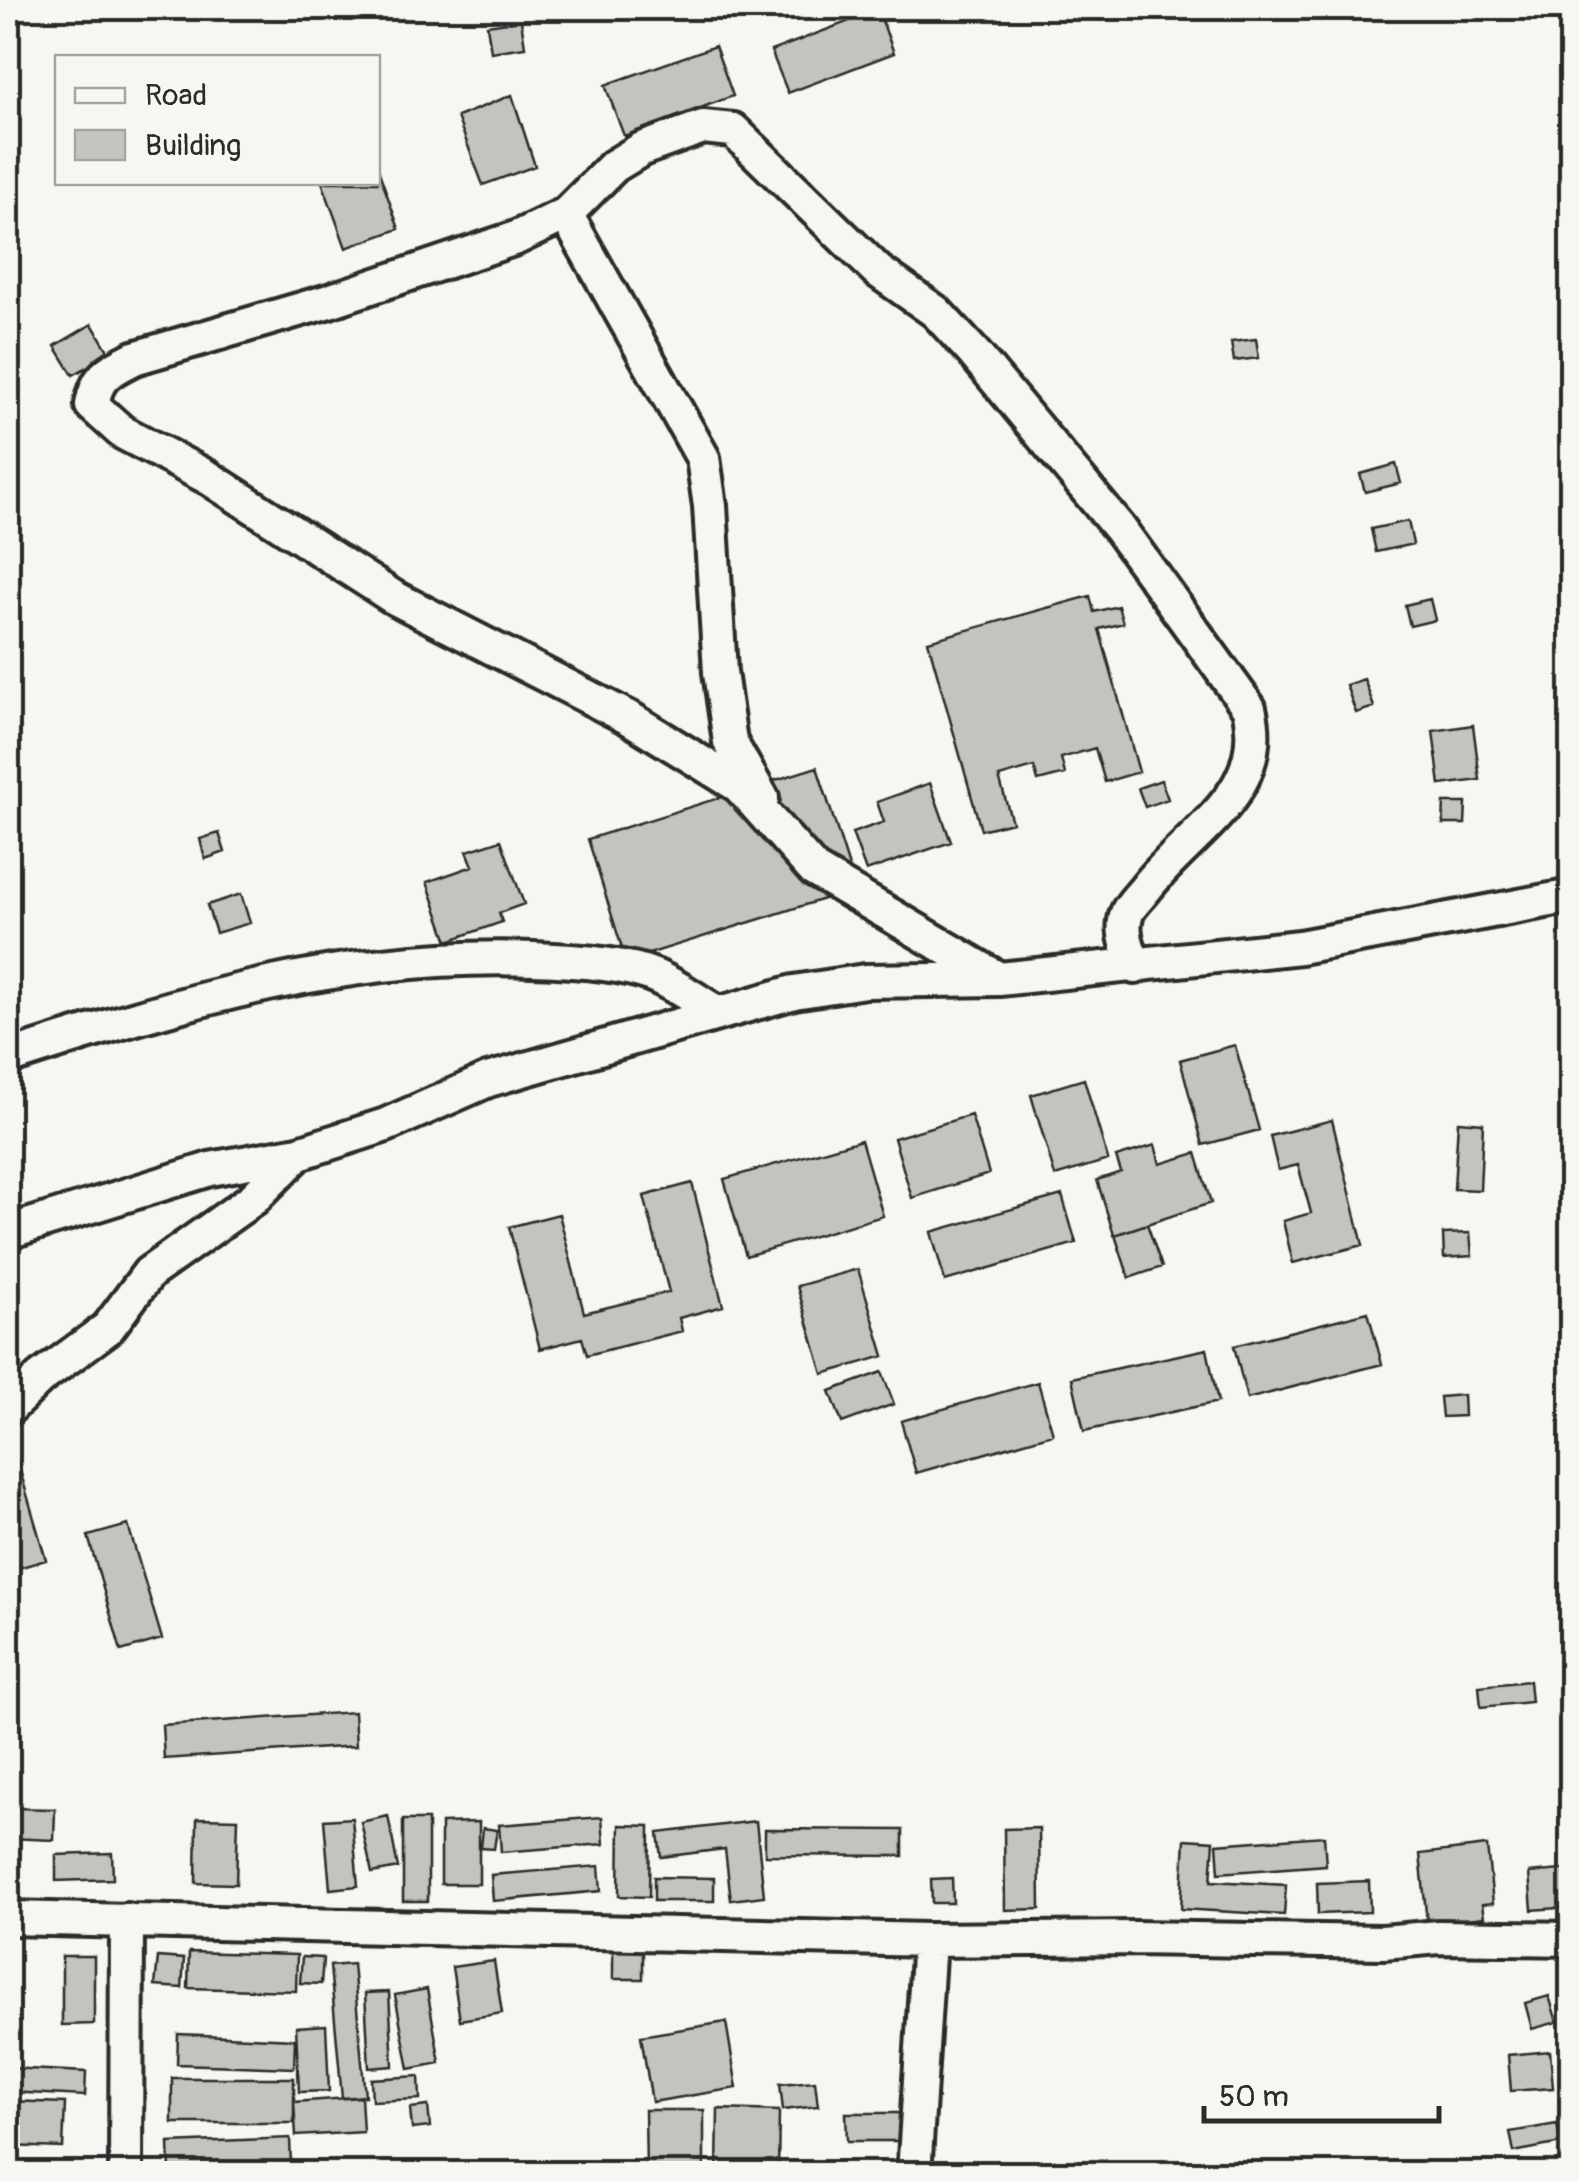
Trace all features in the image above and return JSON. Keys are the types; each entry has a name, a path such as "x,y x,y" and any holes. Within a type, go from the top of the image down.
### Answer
{"street":[{"path":"999,979 814,870 740,786 646,728 393,597 209,478 122,432 92,404 95,385 111,370 134,358 330,301 516,238 566,214 614,166 642,149 703,127 733,130 878,271 936,312 1118,528 1249,708 1256,735 1244,779 1209,823 1161,868 1127,912 1124,937 1135,966"},
{"path":"566,214 703,458 710,506 720,672 730,742 776,826"},
{"path":"8,1232 210,1169 299,1154 386,1125 488,1080 794,992 865,981 999,979 1300,947 1572,896"},
{"path":"8,1058 241,988 327,970 463,956 567,960 651,974 718,1014"},
{"path":"8,1409 40,1378 108,1328 149,1273 253,1199 299,1154"},
{"path":"8,1918 929,1940 1572,1939"},
{"path":"126,2174 127,1920"},
{"path":"914,2174 929,1940"}],"building":[{"path":"878,10 894,53 788,93 771,51"},
{"path":"521,20 525,47 491,52 487,25"},
{"path":"715,46 733,96 624,136 605,85"},
{"path":"512,95 535,166 483,185 457,117"},
{"path":"380,175 399,229 346,248 323,185 380,185"},
{"path":"92,324 110,354 73,375 55,346"},
{"path":"1256,339 1259,358 1234,361 1231,342"},
{"path":"1396,464 1401,483 1365,492 1360,474"},
{"path":"1408,521 1413,544 1376,552 1371,529"},
{"path":"1090,596 1094,612 1118,606 1123,623 1099,629 1139,772 1105,782 1095,748 1061,758 1065,774 1038,781 1034,767 999,777 1012,822 981,830 928,641"},
{"path":"1430,599 1435,620 1410,626 1405,605"},
{"path":"1364,679 1374,707 1356,713 1346,685"},
{"path":"1473,725 1480,780 1440,785 1433,731"},
{"path":"817,767 856,889 626,961 588,839"},
{"path":"1161,780 1168,799 1145,807 1138,788"},
{"path":"930,783 951,842 866,871 852,833 884,822 877,802"},
{"path":"1444,803 1466,803 1465,824 1443,824"},
{"path":"219,833 225,852 205,859 200,839"},
{"path":"501,840 524,904 499,913 502,922 448,941 427,882 473,866 467,851"},
{"path":"241,894 250,923 216,933 207,905"},
{"path":"1235,1045 1259,1130 1203,1145 1180,1060"},
{"path":"1084,1079 1108,1160 1055,1176 1031,1095"},
{"path":"971,1115 989,1174 912,1198 894,1138"},
{"path":"1332,1120 1363,1245 1293,1263 1283,1221 1311,1213 1298,1165 1278,1170 1270,1136"},
{"path":"1458,1121 1483,1123 1480,1190 1454,1189"},
{"path":"861,1140 883,1216 746,1256 724,1179"},
{"path":"1155,1145 1160,1164 1196,1153 1211,1203 1114,1235 1097,1180 1121,1172 1116,1157"},
{"path":"692,1183 723,1306 679,1318 682,1331 587,1355 582,1338 540,1349 509,1227 559,1214 584,1313 669,1292 644,1196"},
{"path":"1062,1195 1076,1243 945,1281 931,1232"},
{"path":"1147,1224 1162,1267 1129,1278 1115,1235"},
{"path":"1470,1233 1472,1256 1444,1258 1443,1234"},
{"path":"858,1269 884,1356 823,1374 797,1286"},
{"path":"1368,1312 1382,1364 1247,1399 1234,1346"},
{"path":"1207,1349 1218,1402 1084,1431 1072,1378"},
{"path":"882,1372 894,1404 842,1423 830,1391"},
{"path":"1038,1382 1053,1434 916,1473 901,1421"},
{"path":"1463,1395 1464,1416 1442,1417 1440,1397"},
{"path":"17,1460 46,1560 8,1571 8,1463"},
{"path":"128,1525 162,1639 121,1651 88,1536"},
{"path":"1529,1681 1531,1702 1481,1707 1479,1686"},
{"path":"354,1712 356,1746 164,1759 162,1725"},
{"path":"8,1808 55,1809 54,1840 8,1838"},
{"path":"388,1816 398,1868 372,1873 361,1822"},
{"path":"602,1817 604,1844 501,1852 499,1825"},
{"path":"197,1818 238,1819 236,1884 196,1883"},
{"path":"352,1818 358,1886 330,1889 324,1820"},
{"path":"403,1820 428,1820 428,1901 403,1901"},
{"path":"756,1821 764,1896 731,1900 725,1849 661,1857 658,1833"},
{"path":"479,1822 479,1884 441,1884 441,1823"},
{"path":"620,1825 650,1826 649,1897 619,1896"},
{"path":"483,1828 497,1830 494,1849 481,1848"},
{"path":"1039,1828 1040,1909 1005,1910 1004,1829"},
{"path":"765,1829 903,1830 903,1856 765,1855"},
{"path":"1324,1836 1326,1865 1219,1873 1217,1844"},
{"path":"1185,1839 1214,1841 1211,1881 1286,1885 1284,1915 1181,1909"},
{"path":"1487,1846 1493,1903 1482,1904 1484,1917 1427,1923 1420,1854"},
{"path":"112,1853 113,1879 56,1881 56,1855"},
{"path":"599,1866 601,1891 493,1901 491,1875"},
{"path":"1572,1869 1572,1907 1532,1910 1529,1873"},
{"path":"654,1877 714,1878 714,1901 654,1901"},
{"path":"952,1878 953,1903 932,1903 931,1879"},
{"path":"1369,1881 1370,1912 1318,1914 1317,1883"},
{"path":"613,1948 643,1948 643,1979 613,1979"},
{"path":"189,1952 297,1955 296,1991 188,1988"},
{"path":"62,1956 94,1956 94,2024 62,2025"},
{"path":"158,1957 184,1959 182,1988 155,1986"},
{"path":"302,1957 323,1958 321,1984 300,1983"},
{"path":"494,1961 502,2013 460,2020 452,1967"},
{"path":"353,1964 365,2096 342,2098 330,1966"},
{"path":"427,1989 440,2063 409,2069 395,1995"},
{"path":"389,1992 393,2066 369,2068 365,1993"},
{"path":"1549,1996 1557,2022 1532,2029 1525,2003"},
{"path":"726,2022 737,2088 652,2102 641,2036"},
{"path":"326,2025 329,2091 299,2092 296,2027"},
{"path":"178,2034 295,2039 294,2068 177,2064"},
{"path":"1550,2051 1553,2088 1511,2091 1508,2055"},
{"path":"8,2068 86,2072 85,2096 8,2092"},
{"path":"419,2076 420,2099 372,2101 371,2079"},
{"path":"172,2078 294,2078 294,2123 172,2123"},
{"path":"815,2081 818,2106 783,2110 780,2084"},
{"path":"361,2097 363,2132 296,2136 294,2102"},
{"path":"8,2101 65,2103 63,2148 8,2146"},
{"path":"428,2106 430,2127 412,2129 410,2108"},
{"path":"718,2109 779,2111 778,2174 717,2172"},
{"path":"645,2110 704,2110 704,2171 646,2172"},
{"path":"846,2113 903,2113 904,2141 847,2141"},
{"path":"1557,2124 1561,2143 1514,2152 1510,2132"},
{"path":"290,2138 291,2166 170,2172 169,2143"},
{"path":"423,2165 424,2174 377,2174 377,2167"}]}
